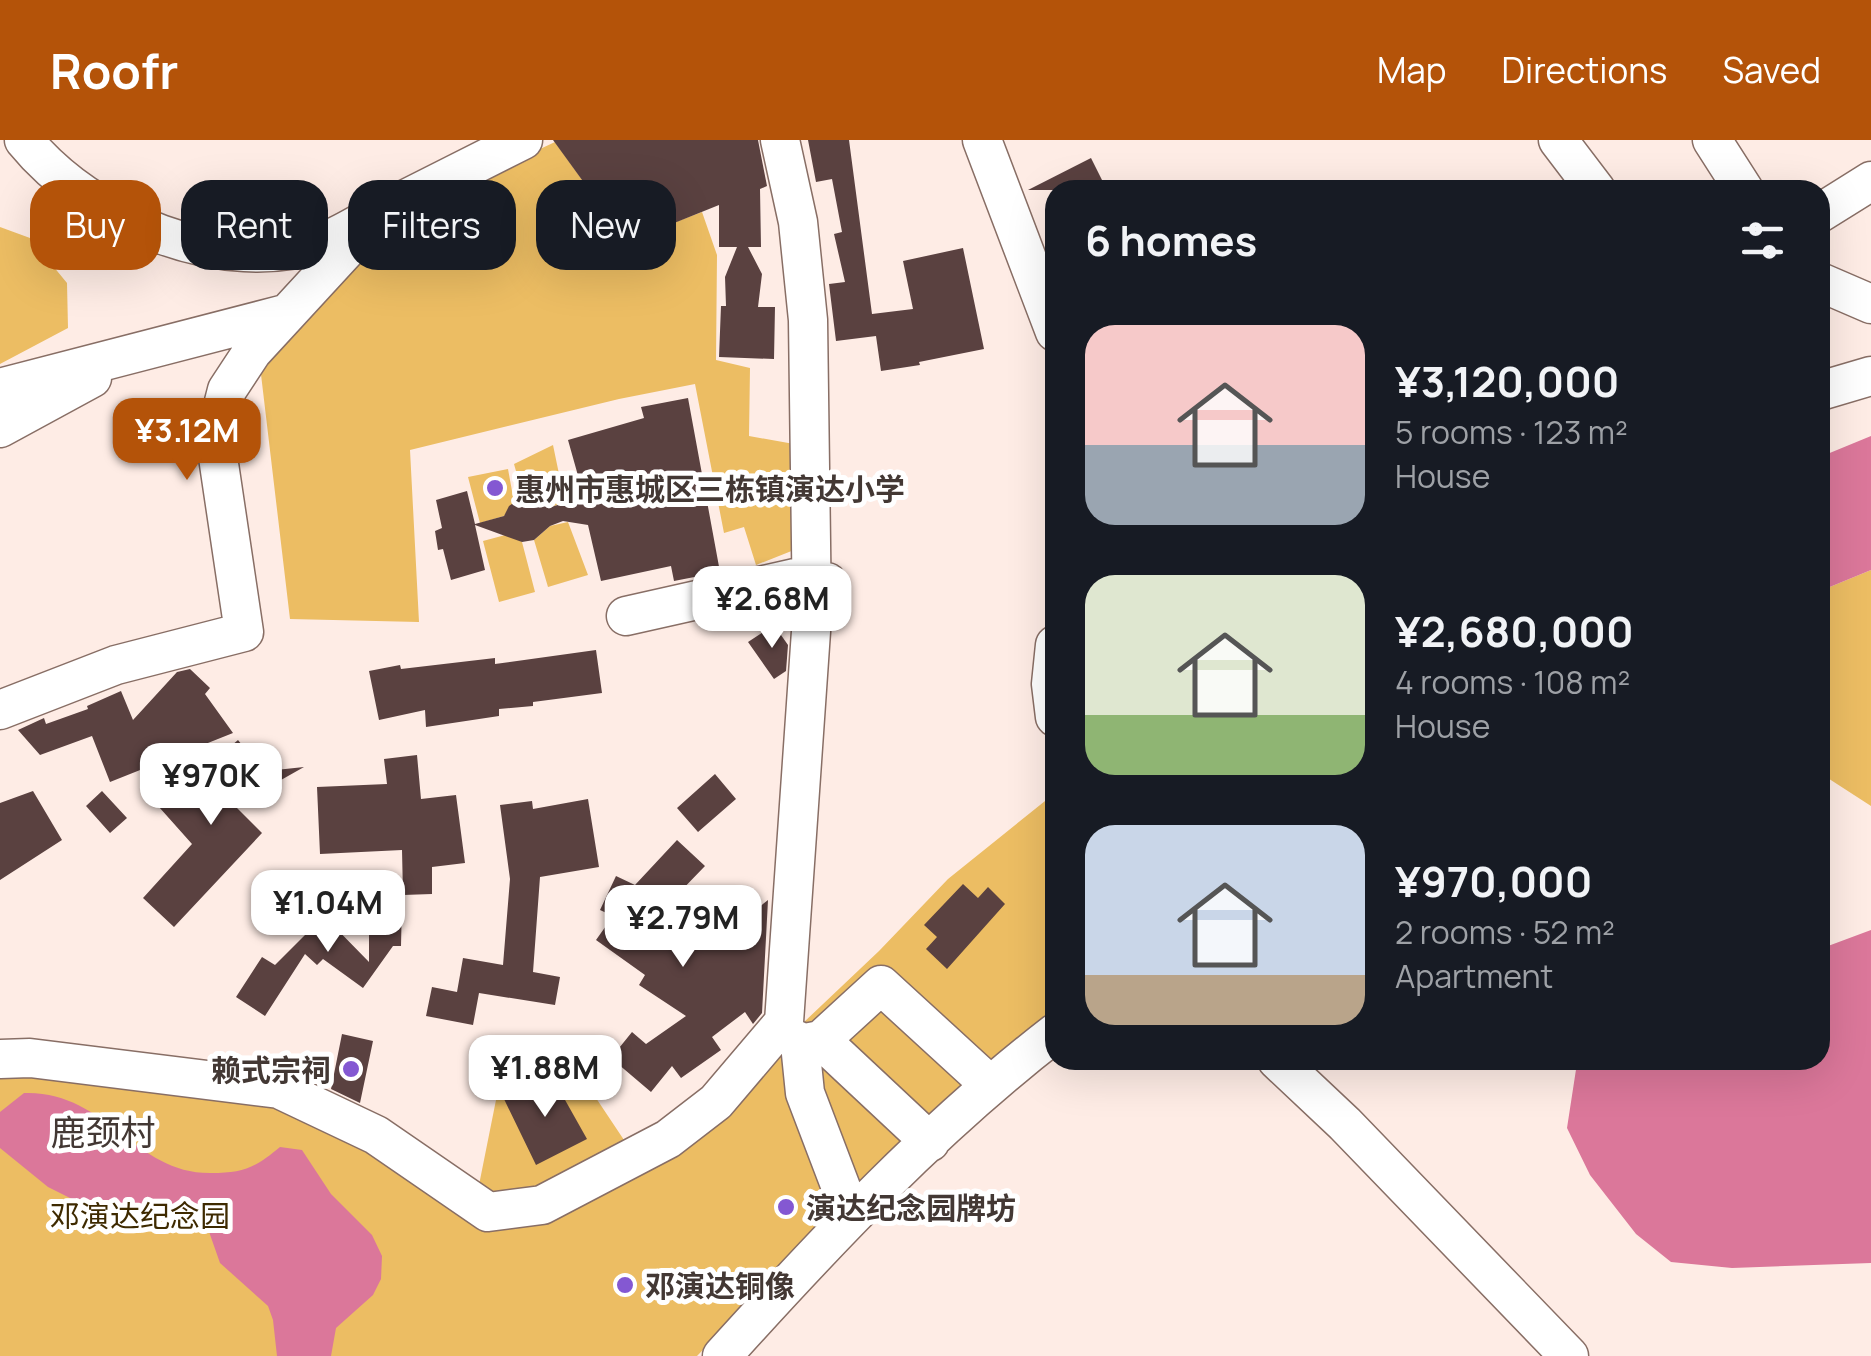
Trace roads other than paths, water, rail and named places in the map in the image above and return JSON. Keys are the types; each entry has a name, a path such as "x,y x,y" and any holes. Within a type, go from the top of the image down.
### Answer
{"street":[{"path":"444,180 522,140"},
{"path":"780,140 798,222 808,320 812,617 802,1035 805,1093 852,1214"},
{"path":"982,140 1043,265"},
{"path":"1558,140 1588,180"},
{"path":"1712,140 1738,180"},
{"path":"22,141 42,162 91,198 145,228 191,244 232,252 288,249 326,241 348,229"},
{"path":"1830,206 1871,180"},
{"path":"0,710 116,666 244,632 215,437 227,390 252,352 348,247"},
{"path":"1830,286 1871,304"},
{"path":"0,388 285,314"},
{"path":"0,428 148,348"},
{"path":"1830,388 1871,376"},
{"path":"626,616 795,578 827,582"},
{"path":"10,1052 279,1089 376,1135 488,1212 542,1204 668,1138 802,1035 880,986 989,1084"},
{"path":"802,1035 930,1142"},
{"path":"722,1356 852,1214 989,1084 1045,1041"},
{"path":"1287,1070 1569,1356"}],"place":[{"name":"惠州市惠城区三栋镇演达小学","path":"495,488"},
{"name":"赖式宗祠","path":"351,1069"},
{"name":"演达纪念园牌坊","path":"786,1207"},
{"name":"邓演达铜像","path":"625,1285"}],"district":[{"name":"鹿颈村","path":"103,1132"}],"park label":[{"name":"邓演达纪念园","path":"140,1215"}]}
